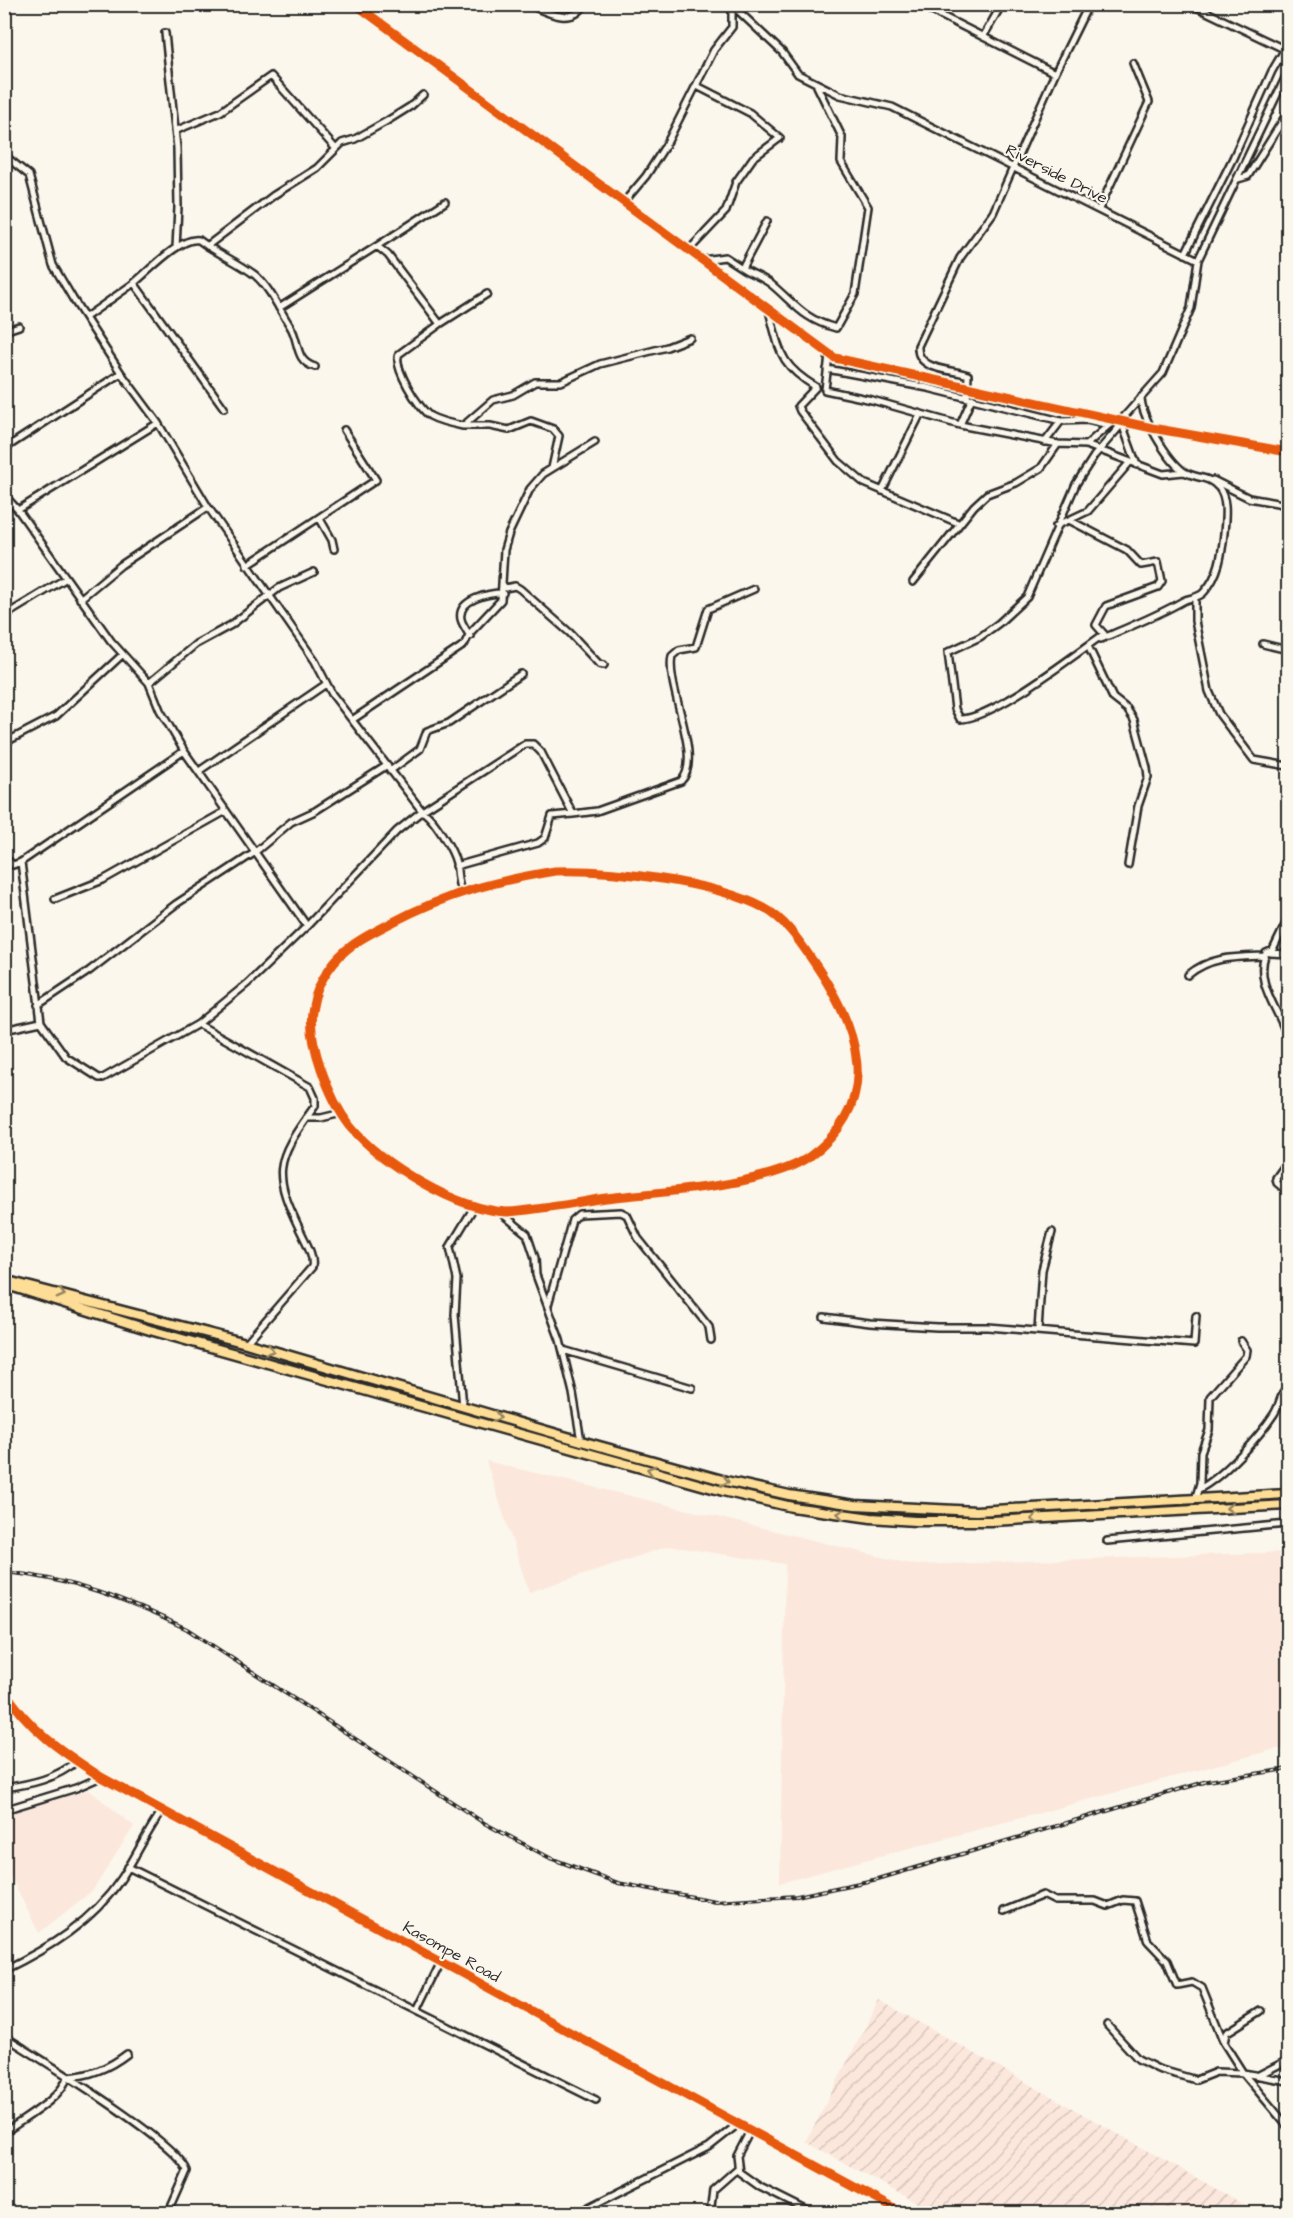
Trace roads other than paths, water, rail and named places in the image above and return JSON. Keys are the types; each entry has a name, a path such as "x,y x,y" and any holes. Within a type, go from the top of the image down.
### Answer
{"highway":[{"path":"4,1282 246,1343 463,1408 726,1481 789,1496 855,1505 976,1510 1288,1494"},
{"path":"4,1282 150,1330 723,1491 792,1507 871,1518 991,1521 1288,1505"}],"street":[{"path":"355,4 829,355 845,362 1121,422 1288,452"},
{"path":"528,4 571,17 578,14 585,4"},
{"path":"918,4 1055,73"},
{"path":"939,15 946,4"},
{"path":"983,37 998,11 997,4"},
{"path":"960,425 970,398 968,374 924,362 918,353 918,346 960,258 993,213 1055,73 1089,4"},
{"path":"624,201 646,176 668,143 714,50 732,27 732,5"},
{"name":"Riverside Drive","path":"732,5 782,52 798,74 817,86 840,95 892,107 1198,260"},
{"path":"1185,254 1242,139 1272,71 1287,50 1195,5"},
{"path":"165,33 175,131 178,207 176,248"},
{"path":"1099,209 1149,102 1133,63"},
{"path":"1071,520 1127,550 1142,565 1158,562 1162,581 1158,587 1106,606 1096,625 1104,634 1090,645 998,704 968,718 957,717 948,652 980,637 1023,602 1033,585 1056,526 1081,476 1098,450 1162,373 1188,317 1194,297 1198,260 1288,72"},
{"path":"175,131 220,112 271,76 336,149"},
{"path":"689,250 726,211 736,182 753,158 780,138 750,113 697,86"},
{"path":"703,260 722,256 772,285 793,307 836,328 855,294 868,207 842,162 842,137 817,86"},
{"path":"207,246 274,195 317,168 342,142 355,139 411,106 423,95"},
{"path":"1238,179 1248,176 1288,112"},
{"path":"4,155 29,176 53,265 121,373 158,423 208,507 315,661 326,684 388,768 422,811 429,815 456,866 456,876 461,891"},
{"path":"279,308 445,202"},
{"path":"742,268 766,221"},
{"path":"86,317 134,283 176,248 194,239 254,274 292,328 300,357 308,366 315,367"},
{"path":"377,246 388,255 440,324"},
{"path":"134,283 224,408"},
{"path":"487,294 399,354 397,363 402,377 430,416 462,426 490,426 509,430 525,422 542,424 559,436 552,468"},
{"path":"769,311 778,350 800,377 816,387 798,406 802,416 844,467 864,483 882,492 958,523"},
{"path":"4,331 19,326"},
{"path":"462,426 493,400 513,395 535,382 561,382 600,364 667,347 690,338"},
{"path":"829,355 825,390 872,400 920,416 960,425 1058,444 1086,445 1163,474 1184,472 1211,480 1249,498 1288,505"},
{"path":"827,369 970,398 1061,421 1087,420 1109,425 1121,422"},
{"path":"4,448 121,373"},
{"path":"1141,397 1142,410 1152,428 1184,472"},
{"path":"882,492 920,416"},
{"path":"1046,442 1061,421"},
{"path":"1121,422 1137,465"},
{"path":"18,510 158,423"},
{"path":"1086,445 1109,425"},
{"path":"247,565 376,480 344,430"},
{"path":"352,720 459,650 494,611 503,593 502,559 509,533 530,489 552,468 595,442"},
{"path":"913,582 958,523 987,494 1016,483 1041,468 1058,444"},
{"path":"1056,526 1090,509 1130,462"},
{"path":"1090,645 1173,609 1185,600 1203,594 1216,575 1223,541 1223,495 1211,480"},
{"path":"4,495 18,510 65,579 122,655 149,683 160,710 184,751 306,926"},
{"path":"80,599 122,565 208,507"},
{"path":"320,519 330,535 334,549"},
{"path":"149,683 181,655 231,625 268,596 288,583 314,572"},
{"path":"4,616 65,579"},
{"path":"503,583 505,588 515,586 520,589 570,633 599,664 604,665"},
{"path":"456,866 538,843 545,838 552,816 588,813 619,804 683,779 687,766 685,726 670,678 672,656 679,650 696,647 708,609 754,589"},
{"path":"470,636 461,619 462,610 477,597 503,593"},
{"path":"1195,598 1195,621 1209,691 1219,714 1254,760 1288,766"},
{"path":"1263,644 1288,650"},
{"path":"1090,645 1113,698 1127,709 1134,720 1147,768 1135,833 1128,854 1128,865"},
{"path":"4,743 56,716 95,683 122,655"},
{"path":"38,1005 89,971 176,904 254,853 291,822 321,808 420,749 427,731 449,723 521,674"},
{"path":"199,771 326,684"},
{"path":"21,862 41,1022 66,1057 99,1078 198,1024 248,983 306,926 391,836 422,811 530,742 541,752 573,814"},
{"path":"4,856 13,865 21,862 184,751"},
{"path":"55,899 103,880 226,811"},
{"path":"555,871 593,871 682,884 767,909 781,921 810,957 840,1005 851,1029 855,1049 856,1083 851,1104 827,1141 810,1156 792,1166 756,1178 498,1211 474,1207 439,1192 402,1170 352,1128 342,1113 322,1071 313,1035 313,1005 324,978 336,959 359,940 412,912 461,891 555,871"},
{"path":"1288,919 1273,950 1265,955 1262,973 1267,991 1288,1038 1288,1066"},
{"path":"1188,975 1201,964 1220,958 1288,954"},
{"path":"4,1030 41,1022"},
{"path":"198,1024 310,1087 315,1098 315,1106 286,1149 280,1171 286,1199 312,1256 312,1267 246,1343"},
{"path":"306,1118 321,1119 342,1113"},
{"path":"1288,1161 1276,1178 1276,1183 1288,1192"},
{"path":"463,1408 455,1315 457,1279 450,1247 474,1207"},
{"path":"498,1211 527,1234 535,1258 536,1275 563,1350 581,1441"},
{"path":"548,1305 572,1220 579,1214 621,1212 627,1215 638,1238 709,1327 711,1340"},
{"path":"1038,1330 1042,1270 1052,1232"},
{"path":"824,1317 903,1326 1038,1330 1194,1344 1196,1316"},
{"path":"1196,1500 1199,1489 1201,1452 1209,1430 1210,1396 1246,1356 1247,1350 1241,1341"},
{"path":"563,1350 692,1389"},
{"path":"1199,1489 1232,1464 1254,1439 1274,1415 1288,1384"},
{"path":"1107,1541 1288,1524"},
{"name":"Kasompe Road","path":"4,1689 19,1711 42,1735 101,1777 904,2214"},
{"path":"4,1788 29,1785 54,1776 77,1761"},
{"path":"4,1810 76,1788 101,1777"},
{"path":"4,1970 57,1942 81,1923 109,1894 162,1811"},
{"path":"128,1867 596,2100"},
{"path":"1004,1911 1043,1895 1055,1901 1095,1901 1108,1906 1123,1900 1136,1901 1148,1941 1167,1961 1177,1985 1192,1982 1203,1988 1224,2043 1243,2073 1288,2127"},
{"path":"417,2011 441,1962"},
{"path":"1224,2043 1226,2033 1261,2011"},
{"path":"1107,2025 1138,2058 1158,2069 1196,2080 1216,2072 1243,2073 1288,2081"},
{"path":"4,2036 139,2123 185,2164 185,2178 168,2214"},
{"path":"67,2077 93,2073 112,2065 128,2054"},
{"path":"1258,2075 1288,2060"},
{"path":"4,2133 39,2110 66,2084 67,2077"},
{"path":"585,2214 586,2209 709,2147 738,2124"},
{"path":"750,2131 736,2156 742,2176 814,2214"},
{"path":"710,2214 713,2190 738,2168"},
{"path":"597,2205 600,2214"}],"railway":[{"path":"4,1572 52,1580 98,1592 187,1629 484,1823 550,1858 618,1883 715,1901 797,1896 878,1879 1208,1781 1288,1769"}]}
